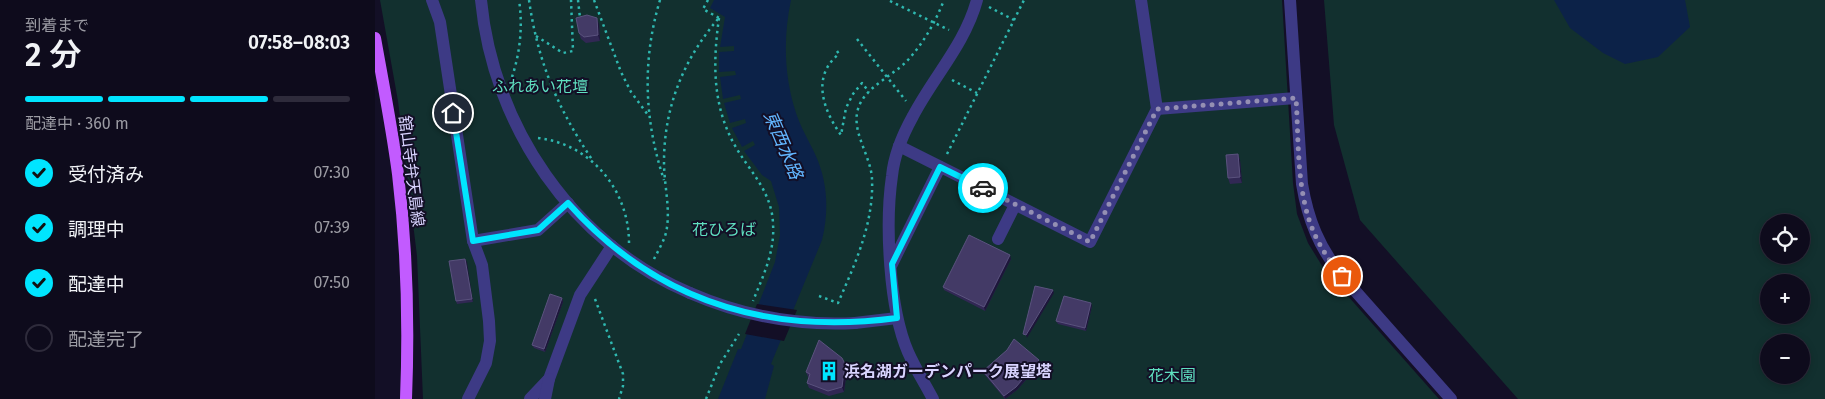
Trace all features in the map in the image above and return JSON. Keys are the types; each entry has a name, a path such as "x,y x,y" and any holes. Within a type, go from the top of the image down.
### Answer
{"main road":[{"name":"舘山寺弁天島線","path":"375,38 396,165 404,238 408,336 405,399"}],"lane":[{"path":"432,0 440,22 473,241 485,278 490,340 486,363 467,399"},
{"path":"481,0 489,49 504,98 522,137 539,165 568,203 612,246 648,271 690,293 741,312 772,319 804,323 855,323 897,318"},
{"path":"933,399 908,352 897,318 892,264 890,204 892,175 899,146 915,112 961,39 977,0"},
{"path":"899,146 1090,242 1157,109 1141,0"},
{"path":"1290,0 1302,184 1306,209 1314,234 1326,256 1342,276 1451,399"},
{"path":"1157,109 1296,98"},
{"path":"892,264 940,167"},
{"path":"473,241 538,230 568,203"},
{"path":"998,239 1015,205"},
{"path":"545,399 549,379 580,294 612,246"},
{"path":"530,399 549,379"}],"path":[{"path":"504,98 519,49 521,27 519,0"},
{"path":"529,0 535,35 545,71 559,105 595,164 616,190 625,212 629,234 628,258"},
{"path":"535,35 563,53 573,51 571,0"},
{"path":"578,0 581,23"},
{"path":"594,0 621,72 631,92 649,116"},
{"path":"660,0 651,38 648,64 649,116 658,162 665,184"},
{"path":"708,0 703,9 719,18"},
{"path":"819,296 838,304 856,260 870,218 872,178 856,120 858,108 869,92 888,78 919,46 934,23 943,0"},
{"path":"977,0 1014,20"},
{"path":"940,167 1024,0"},
{"path":"890,1 934,23"},
{"path":"648,271 667,229 665,184 667,124 677,85 695,49 719,18"},
{"path":"719,18 714,65 719,105 734,143 765,190 773,223 770,256 753,301"},
{"path":"857,39 915,112"},
{"path":"837,51 839,54 825,71 821,90 828,113 841,135 843,134 846,108 853,94 862,83 869,92"},
{"path":"939,74 977,93"},
{"path":"522,137 544,139 566,145 595,164"},
{"path":"588,282 623,374 623,386 619,399"},
{"path":"707,399 708,391 721,364 739,334"}],"green space":[{"path":"380,0 1282,0 1293,183 1297,214 1308,243 1324,269 1439,399 423,399 417,256 398,101"},
{"path":"1324,0 1825,0 1825,399 1518,399 1360,220 1334,125"}],"water":[{"name":"東西水路","path":"714,0 791,0 786,43 789,85 796,113 815,154 825,186 826,218 822,240 771,364 774,366 765,399 718,399 738,349 741,349 775,262 780,235 779,207 771,181 762,175 744,151 755,145 753,141 742,147 732,128 746,123 745,119 730,123 724,103 741,99 740,95 723,99 720,77 736,75 735,71 719,72 719,52 734,51 734,46 720,47 725,17 710,8"},
{"path":"1554,0 1685,0 1690,27 1658,57 1625,64 1603,53 1570,28"}],"pier":[{"path":"757,304 797,310 784,341 745,334"}],"building":[{"path":"587,15 597,18 598,35 584,37 579,33 576,18"},
{"path":"1238,154 1240,177 1228,178 1226,155"},
{"path":"969,235 1010,255 984,307 943,287"},
{"path":"465,259 472,299 456,301 449,261"},
{"path":"1035,286 1053,290 1026,335 1023,334"},
{"path":"550,294 562,298 544,349 532,345"},
{"path":"1064,296 1091,303 1085,328 1056,321"},
{"path":"1014,339 1039,360 1016,387 1004,396 983,371 1007,350"},
{"path":"819,340 842,358 845,364 842,387 828,391 807,383 810,374 806,372"}],"way so far":[{"path":"983,188 1090,242 1157,109 1296,98 1302,184 1306,209 1314,234 1326,256 1342,276"}],"place":[{"name":"浜名湖ガーデンパーク展望塔","path":"829,371"}],"route":[{"path":"453,113 473,241 538,230 568,203 601,237 626,257 652,274 681,290 710,302 772,319 836,324 897,318 892,264 940,167 983,188"}],"park label":[{"name":"ふれあい花壇","path":"540,86"},
{"name":"花ひろば","path":"724,229"},
{"name":"花木園","path":"1172,375"}]}
